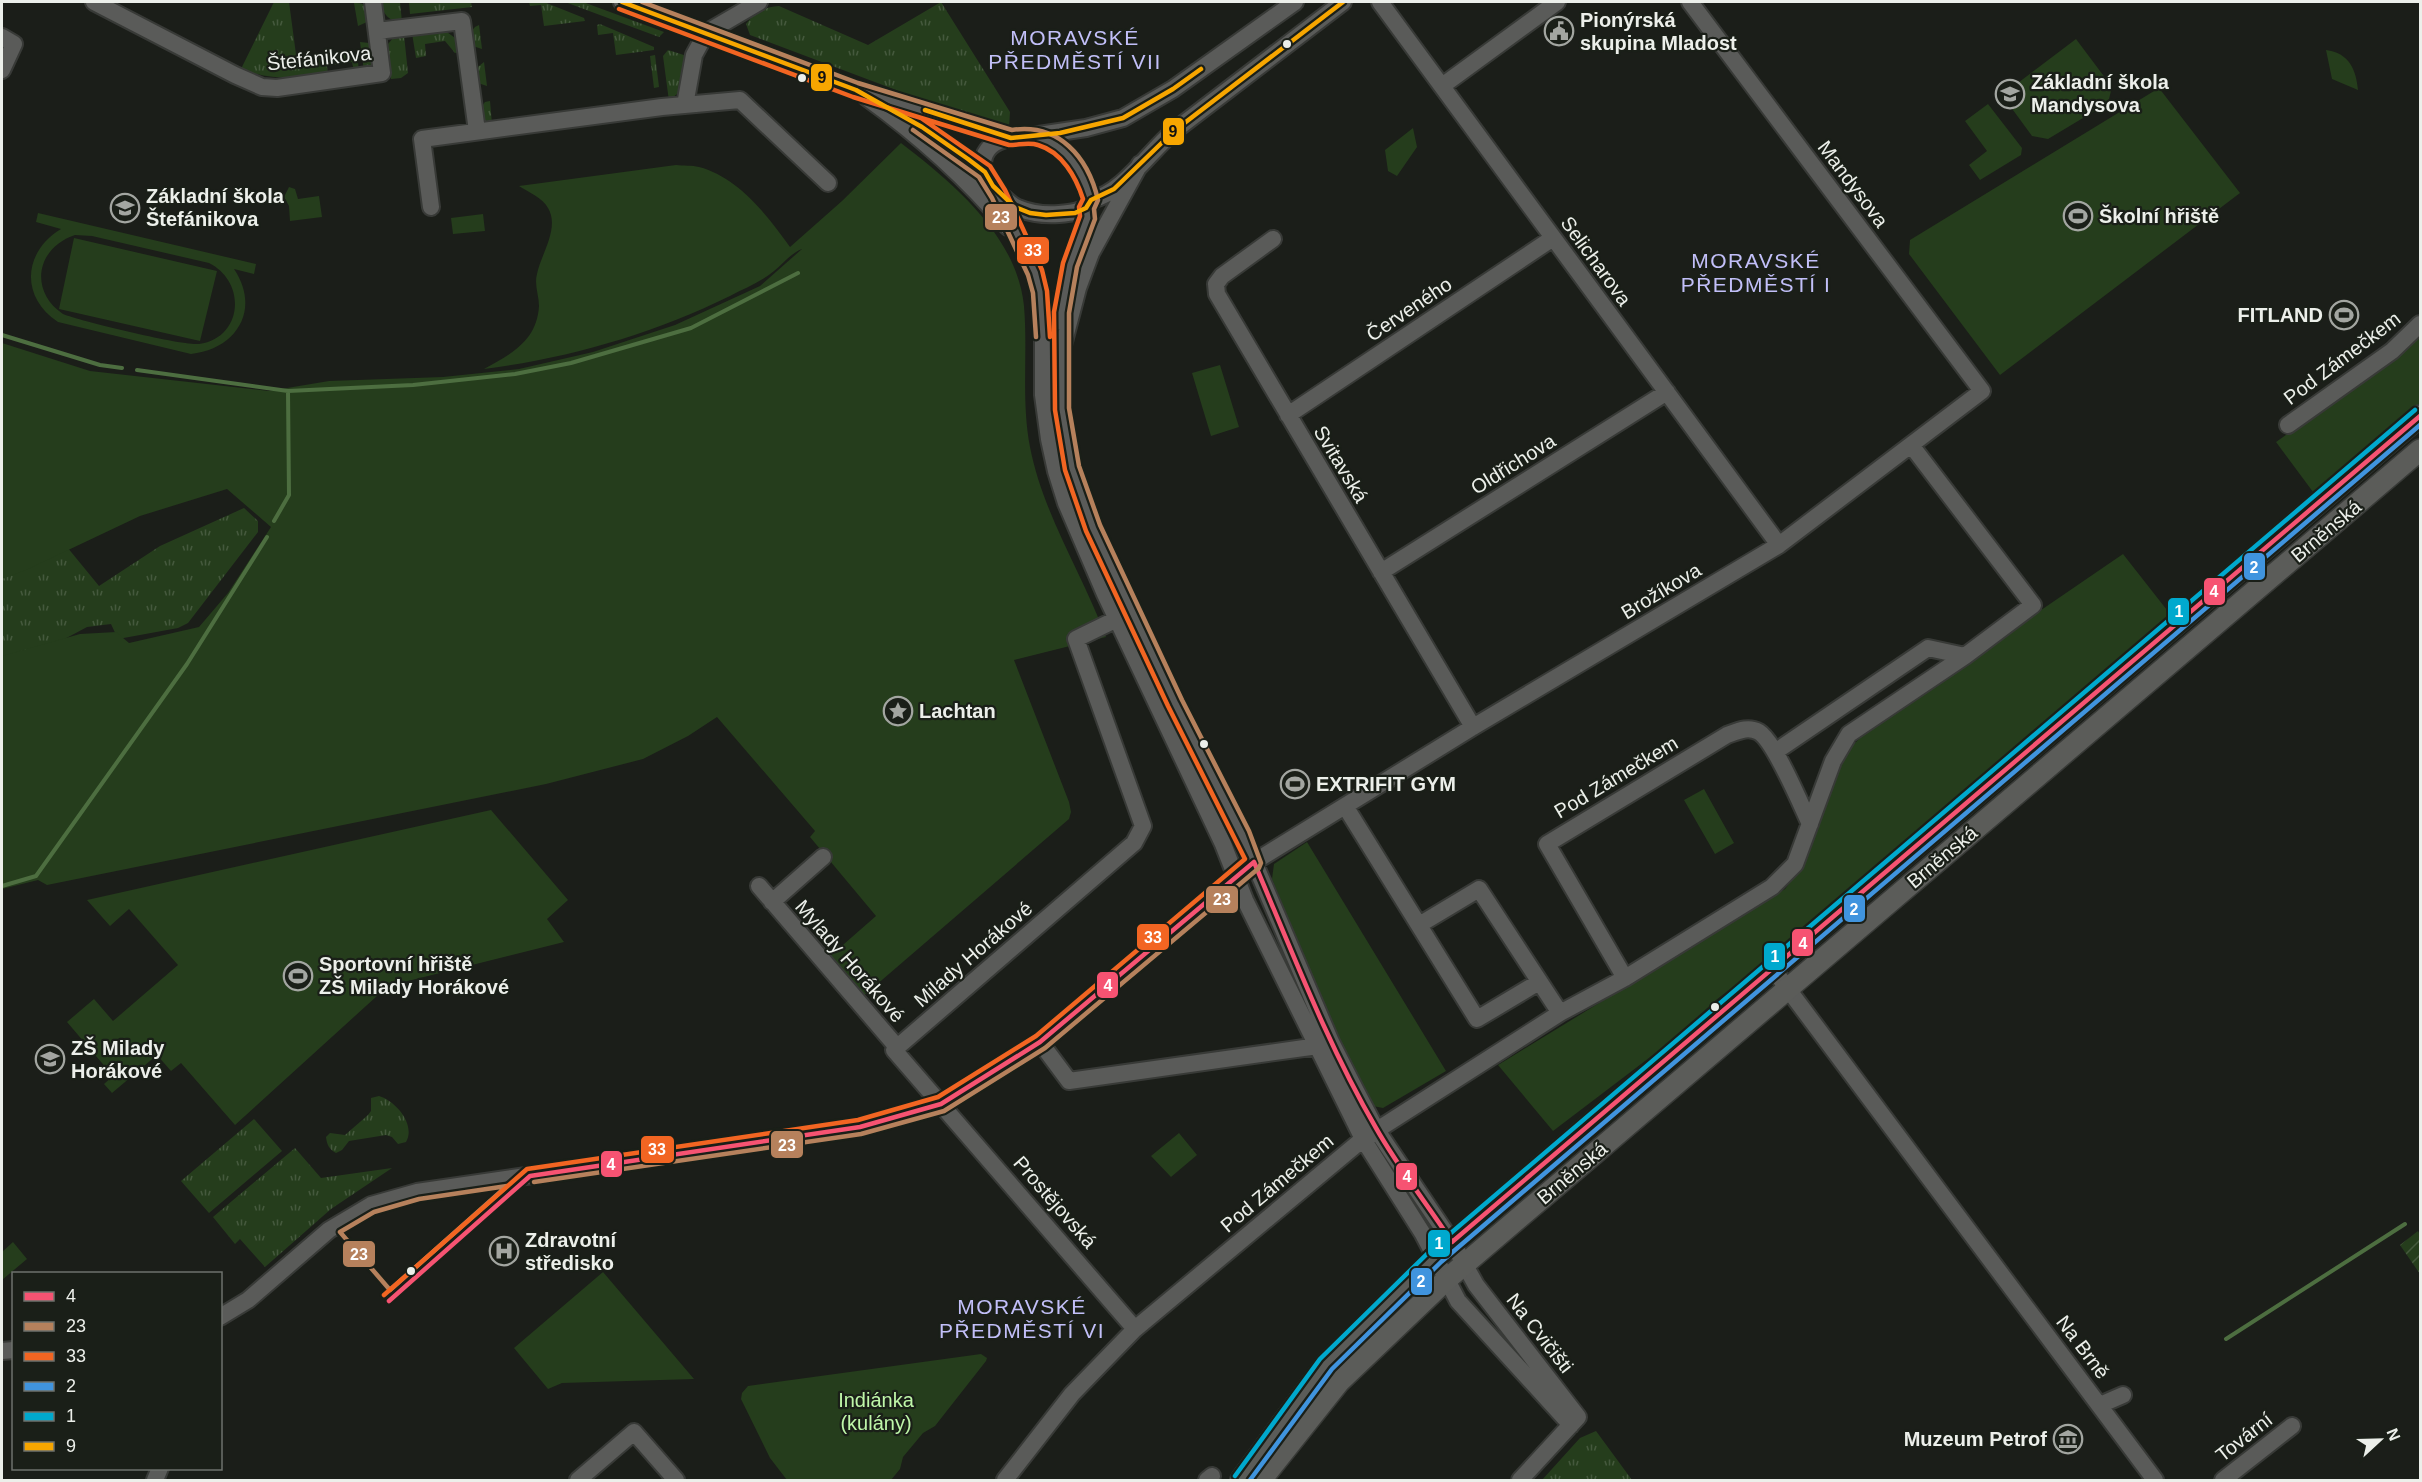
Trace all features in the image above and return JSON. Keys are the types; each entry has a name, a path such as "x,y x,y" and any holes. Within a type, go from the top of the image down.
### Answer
{"main road":[{"name":"Brněnská","path":"1241,1480 1326,1364 1436,1256 2421,416"},
{"name":"Brněnská","path":"1261,1480 1339,1382 1446,1280 2421,450"}],"street":[{"name":"Štefánikova","path":"94,2 262,87 277,88 382,73 373,2"},
{"path":"622,2 856,90 1011,138"},
{"path":"685,105 694,55 706,33 759,2"},
{"path":"1295,2 1173,89 1123,118 1086,128 1011,138 993,144 986,151 982,166 999,194 1035,272 1040,292 1043,323 1043,395 1049,439 1066,503 1117,619 1223,844 1245,900 1318,1047 1369,1133 1452,1242 1464,1265"},
{"path":"999,194 1016,207 1030,213 1046,215 1067,214 1104,196 1117,188 1156,146 1174,131 1342,2"},
{"name":"Selicharova","path":"1380,2 1779,545"},
{"path":"1442,86 1557,2"},
{"name":"Mandysova","path":"1690,2 1982,391"},
{"name":"Štefánikova","path":"377,31 462,21 477,131"},
{"path":"2,37 14,44 2,70"},
{"path":"856,90 922,127 985,172"},
{"path":"856,90 917,134 975,189 1022,244"},
{"path":"431,207 422,139 740,100 828,183"},
{"path":"1032,136 1054,143 1067,153 1082,173 1089,204 1088,216 1063,294 1062,409 1072,468 1093,528 1175,703 1242,834 1369,1133"},
{"path":"1061,353 1074,298 1090,253 1140,164"},
{"name":"Červeného","path":"1288,415 1553,238"},
{"name":"Svitavská","path":"1273,239 1222,276 1215,288 1223,306 1473,727"},
{"name":"Pod Zámečkem","path":"2288,425 2392,351 2421,324"},
{"name":"Brožíkova","path":"1254,862 1473,727 1779,545 1982,391"},
{"name":"Oldřichova","path":"1381,572 1666,392"},
{"name":"Pod Zámečkem","path":"1005,1480 1072,1394 1135,1329 1369,1133 1560,1013 1626,978 1772,887 1795,864 1833,761 1849,734 1965,656 2033,605 1911,445"},
{"path":"1117,619 1132,611"},
{"name":"Milady Horákové","path":"897,1047 1134,843 1143,826 1076,639 1117,619"},
{"path":"1775,752 1928,648 1965,656"},
{"name":"Pod Zámečkem","path":"1626,978 1547,844 1727,735 1745,729 1760,733 1775,752 1810,824"},
{"path":"1345,806 1477,1019 1539,982"},
{"name":"Mylady Horákové","path":"772,902 824,857"},
{"path":"222,1316 248,1300 329,1230 371,1205 417,1192 860,1127 941,1104 1040,1042 1254,862"},
{"name":"Mylady Horákové","path":"759,886 897,1047"},
{"path":"1419,925 1479,889 1560,1013"},
{"name":"Na Brně","path":"1773,969 2155,1480"},
{"path":"1040,1042 1070,1081 1318,1047"},
{"path":"897,1047 894,1050 941,1104"},
{"name":"Prostějovská","path":"941,1104 1135,1329"},
{"name":"Na Cvičišti","path":"1369,1133 1458,1301 1571,1425 1578,1417 1476,1285 1464,1265"},
{"name":"Na Brně","path":"2100,1404 2123,1395"},
{"path":"1520,1480 1571,1425"},
{"name":"Tovární","path":"2223,1480 2292,1426"},
{"path":"578,1480 634,1432 676,1480"}],"green space":[{"path":"274,2 289,2 297,62 357,53 359,72 354,72 352,62 327,66 328,76 316,77 273,77 241,69"},
{"path":"380,2 400,2 402,22 394,21 387,16"},
{"path":"409,2 471,2 472,7 410,14"},
{"path":"529,2 544,2 584,18 585,21 544,26 541,5 530,6"},
{"path":"565,2 583,2 664,32 659,37"},
{"path":"941,2 1010,112 1009,128 904,93 750,35 746,24 761,11 779,6 868,45"},
{"path":"354,3 364,5 369,15 367,22 358,26"},
{"path":"600,24 654,47 654,50 616,55 613,33 598,35 597,25"},
{"path":"479,25 482,49 473,46 469,34"},
{"path":"444,30 458,40 460,52 455,53 445,41 425,44 426,56 416,58 412,33"},
{"path":"404,35 408,73 401,78 391,79 388,44 394,37"},
{"path":"2076,39 2112,87 2108,103 2048,139 2032,136 2002,95"},
{"path":"360,42 369,43 373,47 374,65 364,71"},
{"path":"668,50 687,56 678,93 669,101 663,56"},
{"path":"2326,50 2346,58 2350,63 2358,90 2332,79"},
{"path":"655,55 659,87 654,88 650,56"},
{"path":"484,62 487,86 478,83 474,70"},
{"name":"Školní hřiště","path":"2159,88 2240,193 2000,375 1909,254 1910,240"},
{"path":"490,101 492,124 484,121 480,109 485,102"},
{"path":"1988,104 2022,148 2021,155 1980,180 1969,165 1987,151 1965,121"},
{"path":"1413,128 1417,147 1397,176 1388,171 1385,150"},
{"path":"901,143 941,176 979,213 996,234 1019,281 1024,306 1027,429 1036,472 1053,520 1106,637 1014,660 1069,802 1071,812 1069,819 861,998 828,958 876,916 810,837 815,831 717,717 688,736 643,759 546,784 47,885 38,880 2,889 2,656 80,634 116,632 129,643 199,627 228,593 271,527 227,489 140,516 2,579 2,343 90,371 269,391 329,381 443,377 519,369 593,352 675,325 760,286 802,249 758,282 671,322 579,351 484,369 521,345 528,337 537,318 539,306 536,278 551,232 551,216 543,201 519,186 676,165 696,166 727,179 751,199 790,247 842,201"},
{"path":"289,187 295,189 298,199 319,196 322,217 290,221 289,206 284,197"},
{"path":"38,213 256,264 254,274 234,269 242,284 245,298 240,325 221,344 207,351 191,354 58,322 37,300 32,288 31,275 33,262 39,250 61,229 36,222","holes":["75,235 92,236 209,263 230,283 235,308 232,321 214,340 189,344 63,314 52,305 45,294 42,282 45,260 62,241"]},
{"path":"483,214 485,231 453,234 451,218"},
{"path":"74,238 217,271 200,341 59,309"},
{"path":"2420,333 2420,409 2316,496 2276,442 2390,361"},
{"path":"1220,365 1239,427 1211,436 1192,373"},
{"path":"244,508 258,521 258,532 188,623 178,628 118,639 111,624 87,627 57,643 2,663 2,569 67,547 99,586 160,546"},
{"path":"2123,554 2174,619 1799,937 1716,1000 1674,1039 1553,1131 1498,1065 1785,889 1804,863 1844,754 1872,726"},
{"path":"1704,789 1734,843 1715,854 1684,800"},
{"name":"Sportovní hřiště ZŠ Milady Horákové","path":"491,810 568,900 547,919 564,942 388,986 235,1125 181,1063 171,1071 157,1055 112,1093 104,1084 113,1076 67,1022 94,999 113,1021 178,965 129,909 110,926 87,900"},
{"path":"1307,842 1446,1071 1383,1108 1373,1106 1333,1027 1272,879 1274,864"},
{"path":"379,1096 392,1103 403,1114 408,1128 406,1142 398,1144 392,1137 386,1135 349,1141 342,1150 336,1153 332,1150 326,1137 330,1133 345,1135 371,1111 371,1098"},
{"path":"254,1119 282,1151 209,1213 181,1181"},
{"path":"1179,1133 1197,1155 1171,1177 1151,1156"},
{"path":"295,1148 321,1178 392,1168 331,1209 265,1267 240,1239 235,1244 213,1217"},
{"path":"2418,1231 2420,1235 2420,1274 2400,1245"},
{"path":"13,1242 27,1259 2,1280 2,1252"},
{"path":"603,1272 694,1379 562,1383 548,1389 514,1348"},
{"name":"Indiánka (kulány)","path":"981,1354 987,1358 986,1361 935,1426 923,1433 903,1457 900,1469 891,1480 787,1480 770,1458 741,1399 742,1393 748,1386"},
{"path":"1596,1431 1632,1480 1542,1480 1580,1438"}],"waterway":[{"path":"137,370 288,391 413,385 515,374 571,363 691,328 798,273"},
{"path":"2,335 100,365 122,368"},
{"path":"274,521 289,495 288,391"},
{"path":"2,886 36,876 187,664 267,537"},
{"path":"2226,1339 2405,1224"}],"transit line":[{"name":"9","path":"622,2 856,90 922,127 968,159 985,172 993,186 1015,207 1030,213 1046,215 1075,213 1086,208 1091,200 1114,189 1174,131 1343,2"},
{"name":"23","path":"534,1182 861,1134 944,1111 1045,1048 1259,868 1261,863 1249,831 1182,700 1100,525 1079,466 1069,408 1069,313 1077,267 1095,219 1094,209 1098,200 1087,170 1079,157 1069,146 1044,132 1029,129 1012,130 858,83 642,2"},
{"name":"33","path":"384,1295 527,1169 858,1120 938,1097 1036,1036 1245,859 1168,706 1086,531 1065,470 1055,410 1054,312 1063,263 1080,216 1079,207 1083,199 1067,166 1047,148 1028,144 1009,145 853,97 619,9"},
{"name":"9","path":"925,110 1011,138 1060,133 1123,118 1173,89 1201,69"},
{"name":"33","path":"921,118 990,166 1005,190 1042,270 1047,291 1050,337"},
{"name":"23","path":"913,130 979,177 992,198 1028,275 1033,293 1036,337"},
{"name":"1","path":"1235,1476 1320,1359 1431,1250 2415,410"},
{"name":"4","path":"389,1301 530,1176 860,1127 941,1104 1040,1042 1254,862 1311,997 1358,1096 1394,1157 1452,1242 2420,416"},
{"name":"2","path":"1250,1480 1332,1369 1441,1262 2420,425"},
{"name":"23","path":"507,1186 390,1290 340,1232 374,1212 419,1199 507,1186"}],"place":[{"name":"Pionýrská skupina Mladost","path":"1559,31"},
{"name":"Základní škola Mandysova","path":"2010,94"},
{"name":"Základní škola Štefánikova","path":"125,208"},
{"name":"Školní hřiště","path":"2078,216"},
{"name":"FITLAND","path":"2344,315"},
{"name":"Lachtan","path":"898,711"},
{"name":"EXTRIFIT GYM","path":"1295,784"},
{"name":"Sportovní hřiště ZŠ Milady Horákové","path":"298,976"},
{"name":"ZŠ Milady Horákové","path":"50,1059"},
{"name":"Zdravotní středisko","path":"504,1251"},
{"name":"Muzeum Petrof","path":"2068,1439"}],"district":[{"name":"MORAVSKÉ PŘEDMĚSTÍ VII","path":"1075,50"},
{"name":"MORAVSKÉ PŘEDMĚSTÍ I","path":"1756,273"},
{"name":"MORAVSKÉ PŘEDMĚSTÍ VI","path":"1022,1319"}]}
